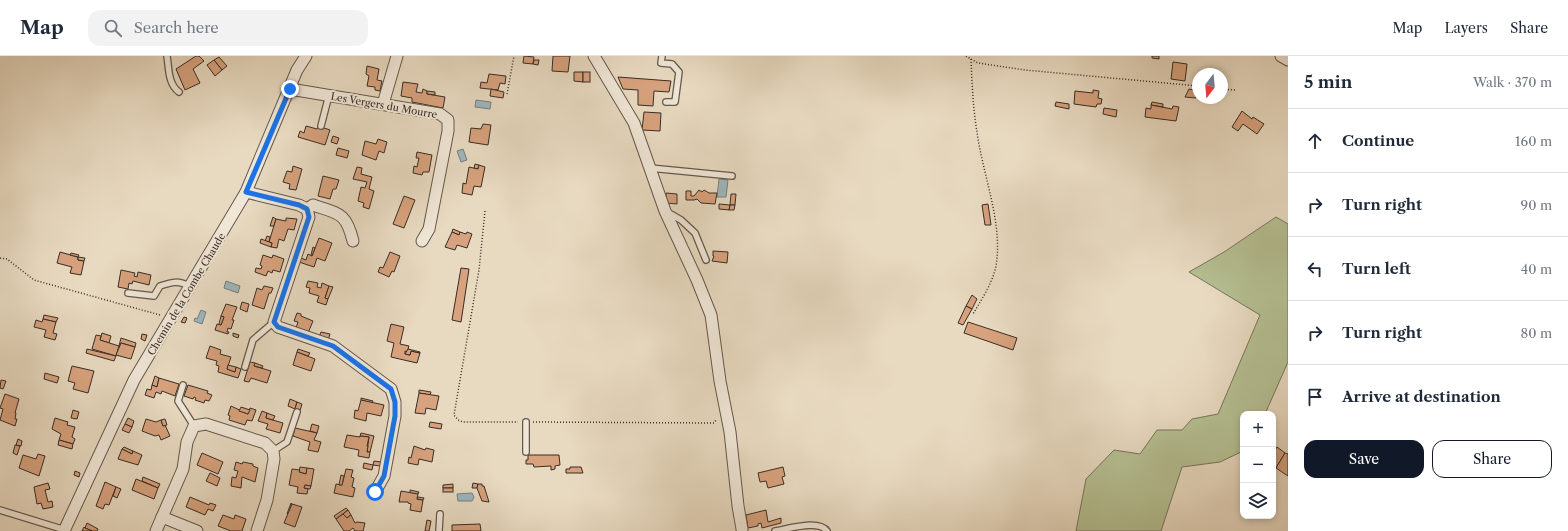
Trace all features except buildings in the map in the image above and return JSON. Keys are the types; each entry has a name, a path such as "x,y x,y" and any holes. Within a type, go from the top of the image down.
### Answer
{"street":[{"name":"Chemin de la Combe Chaude","path":"65,530 134,380 246,192 297,70 306,56"},
{"path":"383,104 397,56"},
{"path":"594,56 634,123 665,211 697,280 711,315 720,381 730,432 738,506 743,530"},
{"path":"1281,56 1288,60"},
{"name":"Les Vergers du Mourre","path":"290,89 440,114 448,120 448,131 429,229 422,241"},
{"path":"246,192 299,205 307,209 309,217 274,322 278,327 333,346 391,389 395,402 395,416 384,476 375,492"},
{"path":"307,209 313,206 336,213 343,217 350,230 352,242"},
{"path":"156,531 183,470 187,442 194,426 206,424 265,443 272,451 274,459 267,500 256,531"},
{"path":"162,517 197,531"}],"lane":[{"path":"167,56 173,88 179,92"},
{"path":"662,56 661,63 672,64 679,72 675,102 666,102"},
{"path":"321,126 329,95"},
{"path":"650,168 732,176"},
{"path":"665,211 681,220 696,233 706,260"},
{"path":"128,293 154,296 160,286 173,281 182,282 190,287"},
{"path":"245,367 253,340 274,322"},
{"path":"183,385 178,401 194,426"},
{"path":"272,451 287,442 297,412"},
{"path":"526,422 526,452"},
{"path":"0,510 65,530"},
{"path":"439,531 440,514"},
{"path":"775,531 813,524 825,528 827,531"}],"path":[{"path":"508,94 514,56"},
{"path":"966,56 978,62 1025,70 1192,85"},
{"path":"971,59 977,132 997,236 997,259 988,289 973,314"},
{"path":"1228,89 1236,90"},
{"path":"485,210 479,270 454,415 458,420 463,422 714,423 718,418"},
{"path":"0,258 7,260 34,280 171,318"}],"green space":[{"path":"1276,217 1288,224 1288,362 1266,411 1240,411 1240,452 1220,462 1182,467 1161,531 1076,531 1086,479 1114,450 1140,454 1157,430 1182,430 1192,419 1218,414 1260,315 1189,272 1224,252"}],"water":[{"path":"476,100 491,102 490,109 475,107"},
{"path":"463,149 467,160 461,162 457,151"},
{"path":"719,179 728,180 726,197 717,197"},
{"path":"226,281 240,286 238,293 224,288"},
{"path":"201,310 206,312 202,324 194,321 195,318 197,319"},
{"path":"472,493 474,497 472,501 458,501 457,494"}],"route":[{"path":"290,89 246,192 277,198 299,205 307,209 309,217 274,322 278,327 333,346 391,389 395,402 395,416 384,476 375,492"}]}
